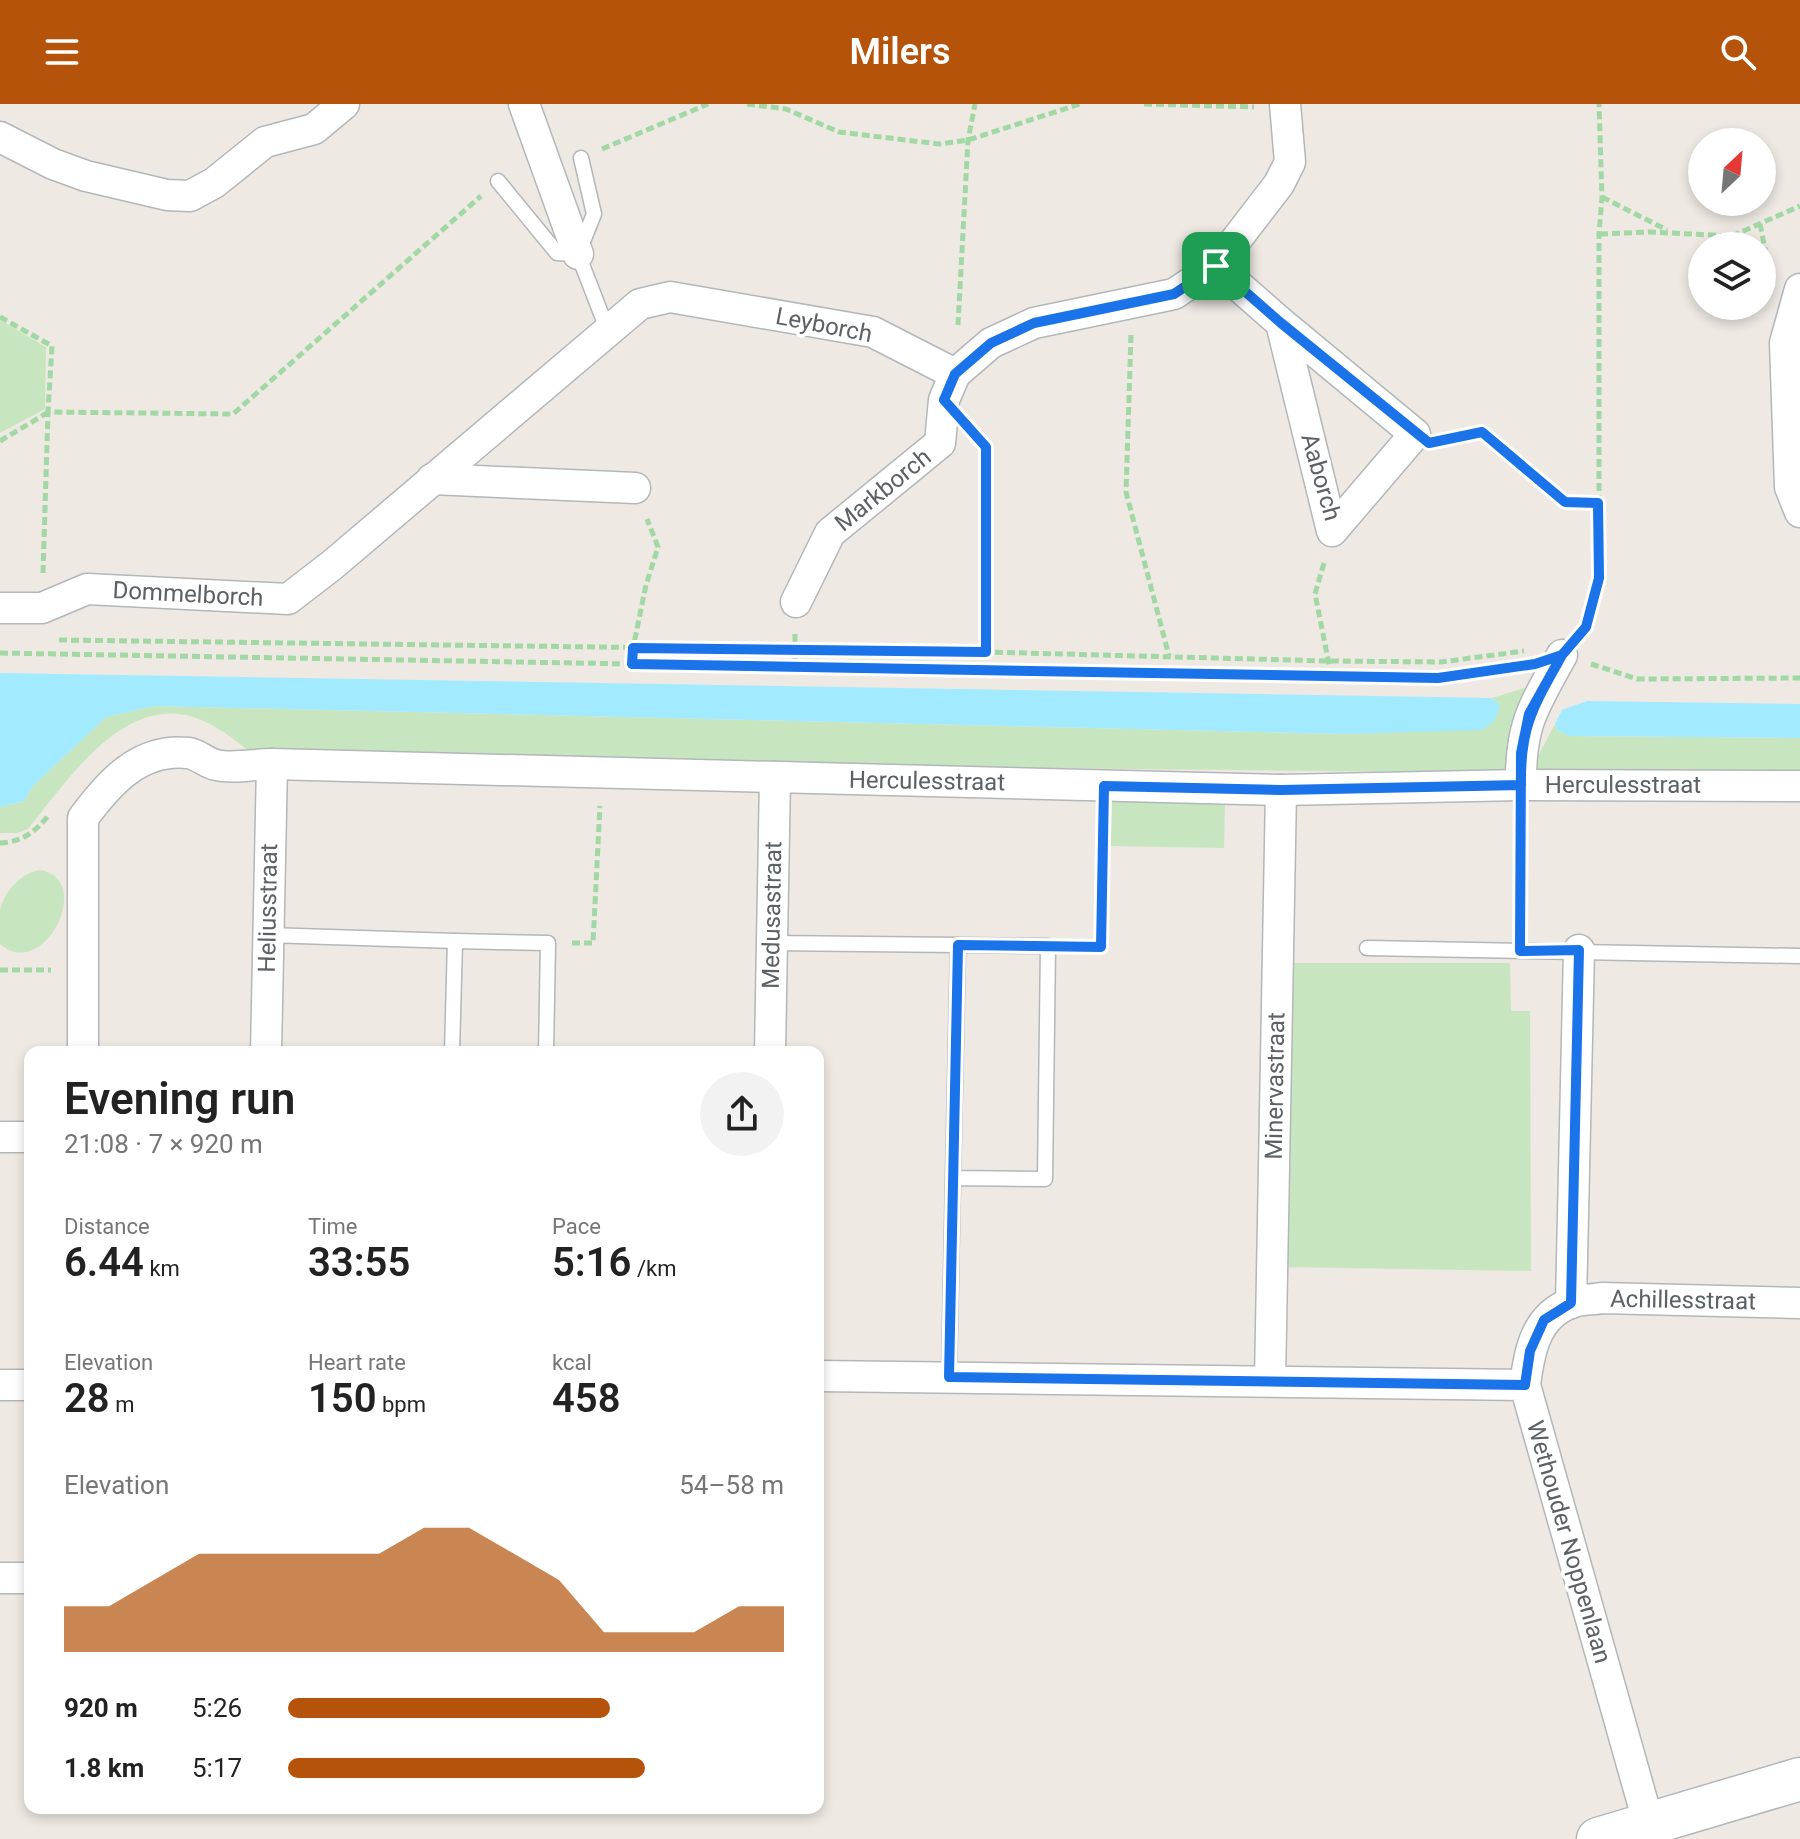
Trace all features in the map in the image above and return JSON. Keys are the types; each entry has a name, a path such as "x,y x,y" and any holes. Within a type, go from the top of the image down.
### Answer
{"street":[{"path":"0,137 53,164 86,176 167,195 190,196 214,183 265,142 314,129 344,104"},
{"path":"524,104 578,254"},
{"path":"949,387 991,343 1034,323 1174,294 1216,266 1279,184 1290,162 1286,106"},
{"path":"1216,266 1415,434"},
{"path":"1800,289 1785,343 1790,487 1800,512"},
{"name":"Leyborch","path":"607,329 640,304 670,297 873,332 949,387"},
{"name":"Aaborch","path":"1281,323 1332,531"},
{"name":"Dommelborch","path":"0,608 42,608 87,589 288,599 607,329"},
{"name":"Markborch","path":"796,602 830,533 940,443 949,387"},
{"name":"Aaborch","path":"1332,531 1415,434"},
{"path":"432,479 635,488"},
{"path":"1521,785 1521,753 1529,714 1562,655"},
{"name":"Herculesstraat","path":"83,971 83,818 125,770 153,754 190,753 216,765 1281,790 1521,785 1800,786"},
{"name":"Heliusstraat","path":"266,1046 272,764"},
{"name":"Medusastraat","path":"770,1046 775,777"},
{"name":"Minervastraat","path":"1270,1381 1281,790"},
{"path":"824,1376 1525,1385 1530,1351 1544,1320 1571,1303 1579,950"},
{"path":"83,971 83,1046"},
{"path":"0,1137 24,1137"},
{"name":"Achillesstraat","path":"1571,1303 1602,1298 1800,1303"},
{"path":"0,1385 24,1385"},
{"name":"Wethouder Noppenlaan","path":"1525,1385 1649,1825"},
{"path":"0,1578 24,1578"},
{"path":"1598,1839 1800,1779"}],"lane":[{"path":"581,158 594,214 578,254 607,329"},
{"path":"498,181 557,253 578,254"},
{"path":"267,935 548,943 546,1046"},
{"path":"452,1046 455,941"},
{"path":"771,943 1048,946 1045,1179 953,1178"},
{"path":"949,1377 958,945"},
{"path":"1367,948 1800,956"}],"path":[{"path":"581,158 708,104"},
{"path":"747,104 786,109 839,132 939,144 968,140 1080,104"},
{"path":"975,104 968,140 949,387 986,447 986,652"},
{"path":"1144,104 1286,106"},
{"path":"0,653 1438,678 1535,664 1562,655 1586,627 1599,578 1599,234 1602,197 1599,104"},
{"path":"0,441 48,412 233,414 498,181"},
{"path":"1602,197 1671,233"},
{"path":"1599,234 1732,236 1800,206"},
{"path":"1131,304 1126,492 1169,656"},
{"path":"0,317 52,346 42,608"},
{"path":"1415,434 1429,443 1482,432 1565,502 1598,503"},
{"path":"632,664 646,585 658,547 635,488"},
{"path":"1331,675 1315,594 1332,531"},
{"path":"58,640 986,652 1441,662 1546,648 1637,679 1800,678"},
{"path":"548,943 593,943 602,773"},
{"path":"1520,951 1521,785"},
{"path":"1048,946 1101,947 1104,786"},
{"path":"0,970 83,971"}],"green space":[{"path":"0,320 46,347 45,409 0,433"},
{"path":"1540,683 1510,773 260,760 206,722 186,715 161,714 138,721 116,733 95,750 28,829 17,833 0,833 0,807 24,801 33,786 106,717 154,706 1345,734 1499,704 1492,698"},
{"path":"1555,724 1558,731 1570,736 1800,738 1800,779 1535,773 1536,760"},
{"path":"1108,795 1225,799 1224,848 1108,846"},
{"path":"41,870 57,878 63,892 63,908 57,925 46,940 32,950 16,952 0,944 0,910 5,896 15,884 27,874"},
{"path":"1285,963 1510,963 1511,1011 1530,1011 1531,1271 1281,1267"}],"water":[{"path":"0,673 1492,698 1499,704 1499,709 1495,719 1482,730 1345,734 154,706 106,717 33,786 24,801 0,807"},
{"path":"1587,701 1800,704 1800,738 1570,736 1558,731 1555,724 1562,710"}],"route":[{"path":"1216,266 1174,294 1034,323 991,343 955,374 944,400 986,447 986,652 633,648 632,664 1438,678 1535,664 1562,655 1529,714 1521,753 1521,785 1281,790 1104,786 1101,947 958,945 949,1377 1525,1385 1530,1351 1544,1320 1571,1303 1579,950 1520,951 1521,785 1521,753 1529,714 1562,655 1586,627 1599,578 1598,503 1565,502 1482,432 1429,443 1216,266"}]}
